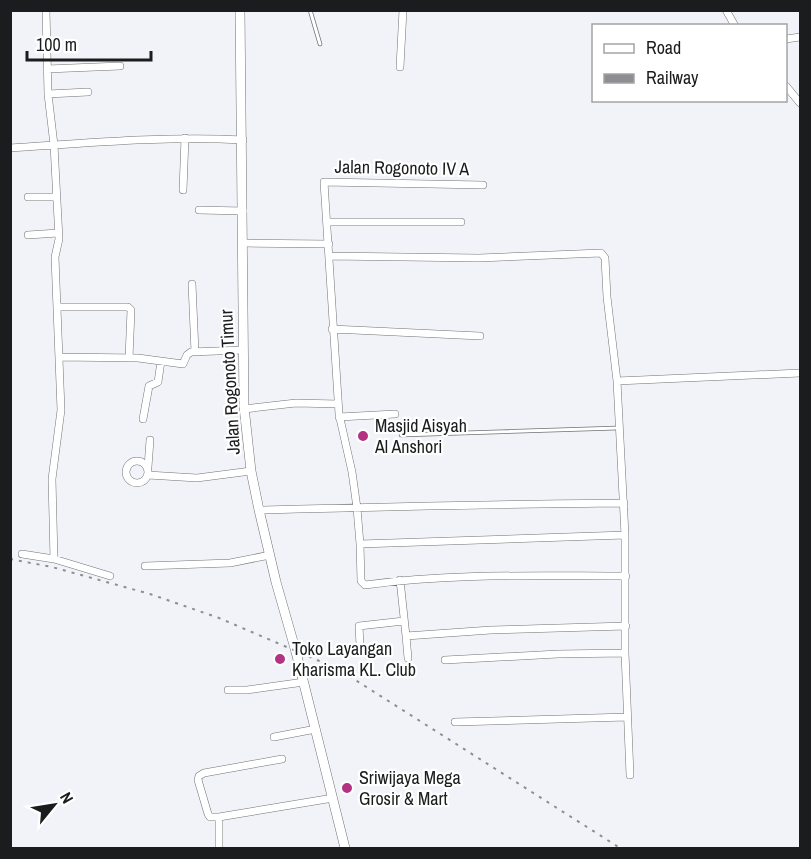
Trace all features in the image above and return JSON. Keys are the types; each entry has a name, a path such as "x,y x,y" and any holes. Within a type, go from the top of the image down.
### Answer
{"main road":[{"name":"Jalan Rogonoto Timur","path":"240,10 244,409 251,471 270,555 345,849"}],"street":[{"path":"46,10 48,94 54,145 58,233 55,257 60,428 52,479 54,559"},
{"path":"400,67 404,10"},
{"path":"726,10 734,24"},
{"path":"47,69 120,66"},
{"path":"787,87 801,103"},
{"path":"48,94 88,92"},
{"path":"183,190 185,138"},
{"path":"10,148 185,138 243,140"},
{"name":"Jalan Rogonoto IV A","path":"328,222 324,182 328,181 483,184"},
{"path":"28,197 56,197"},
{"path":"199,210 243,211"},
{"path":"461,222 328,222 332,329 339,417 352,472 357,508 362,584 482,577 626,576"},
{"path":"28,235 58,233"},
{"path":"243,243 328,244"},
{"path":"329,255 479,258 601,253 605,258 617,381 624,503 625,654 630,775"},
{"path":"192,284 195,352"},
{"path":"58,307 128,307 130,310 129,358"},
{"path":"332,329 480,336"},
{"path":"59,357 129,358 183,364 188,353 243,350"},
{"path":"143,419 149,386 158,382 161,361"},
{"path":"617,381 801,373"},
{"path":"244,409 296,403 338,404"},
{"path":"339,417 395,414"},
{"path":"150,440 148,471 197,478 251,471"},
{"path":"259,510 463,504 624,503"},
{"path":"360,544 625,535"},
{"path":"22,554 54,559 110,576"},
{"path":"145,566 230,563 270,555"},
{"path":"400,580 408,658"},
{"path":"360,645 359,626 404,621"},
{"path":"406,636 491,630 626,626"},
{"path":"445,660 558,654 625,654"},
{"path":"228,690 256,689 304,682"},
{"path":"455,722 627,717"},
{"path":"274,737 316,729"},
{"path":"282,759 204,773 199,776 198,780 208,814 219,817 333,798"},
{"path":"219,817 219,849"}],"lane":[{"path":"310,10 320,44"},
{"path":"401,435 620,428"}],"railway":[{"path":"10,559 52,567 150,594 219,618 338,669 620,848"}],"place":[{"name":"Masjid Aisyah Al Anshori","path":"363,436"},
{"name":"Toko Layangan Kharisma KL. Club","path":"280,659"},
{"name":"Sriwijaya Mega Grosir & Mart","path":"347,788"}]}
